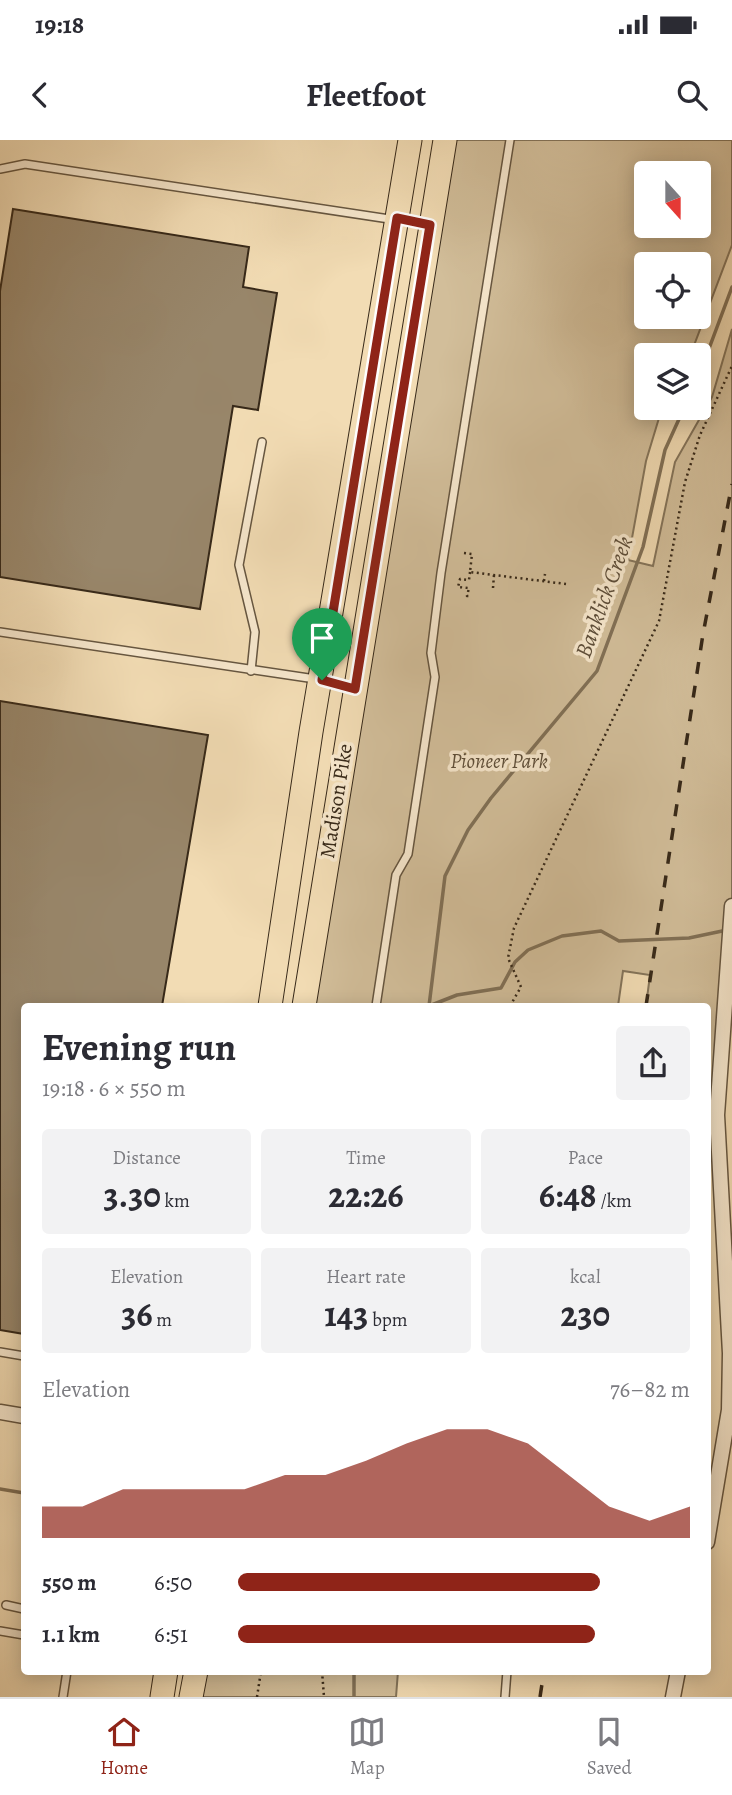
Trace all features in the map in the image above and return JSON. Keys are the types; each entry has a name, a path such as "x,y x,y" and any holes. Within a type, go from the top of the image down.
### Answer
{"main road":[{"name":"Madison Pike","path":"270,1003 311,733 322,680 410,140"},
{"name":"Madison Pike","path":"304,1003 445,140"},
{"path":"162,1697 165,1675"},
{"path":"191,1697 195,1675"}],"street":[{"path":"711,1521 730,1419 730,1353 717,1115 732,906"},
{"path":"717,1115 732,1116"},
{"path":"0,1412 21,1416"},
{"path":"673,1697 677,1675"}],"lane":[{"path":"376,1003 396,875 408,854 435,677 431,653 442,573 510,140"},
{"path":"0,169 25,164 430,225"},
{"path":"251,671 255,632 239,565 262,442"},
{"path":"0,632 322,680 355,689"},
{"path":"0,1352 21,1356"},
{"path":"6,1605 21,1608"},
{"path":"0,1631 21,1634"},
{"path":"63,1697 66,1675"},
{"path":"505,1697 507,1675"}],"path":[{"path":"512,1003 519,994 521,982 509,963 508,952 514,928 659,621 685,482 700,435 732,366"},
{"path":"464,554 472,554 469,580 460,579 458,587 469,588 467,596 471,597"},
{"path":"470,572 566,584"},
{"path":"544,581 545,574"},
{"path":"493,588 494,575"},
{"path":"257,1697 260,1675"},
{"path":"322,1675 324,1697"}],"green space":[{"name":"Pioneer Park","path":"445,140 732,140 732,245 711,300 711,252 634,252 634,329 700,329 695,343 634,343 634,420 658,420 646,461 628,560 653,566 675,462 699,420 711,420 711,399 732,329 732,935 719,1154 711,1157 711,1003 646,1003 650,975 623,971 618,1003 304,1003"},
{"path":"195,1675 398,1675 396,1697 191,1697"}],"building":[{"path":"13,209 249,247 243,287 277,293 258,410 233,406 200,609 0,577 0,291"},
{"path":"0,701 208,735 163,1003 21,1003 21,1334 0,1330"}],"waterway":[{"name":"Banklick Creek","path":"711,343 732,287"},
{"name":"Banklick Creek","path":"429,1003 445,876 468,830 491,798 597,671 643,547 665,450 679,420"},
{"path":"437,1003 457,995 501,988 515,962 528,950 562,936 601,931 619,941 689,938 727,930"},
{"path":"0,1489 21,1492"},
{"name":"Banklick Creek","path":"354,1675 354,1697"}],"railway":[{"path":"646,1003 703,634 732,484"},
{"path":"540,1697 543,1675"}],"route":[{"path":"397,218 430,225 408,370 355,689 322,680 397,218"}]}
